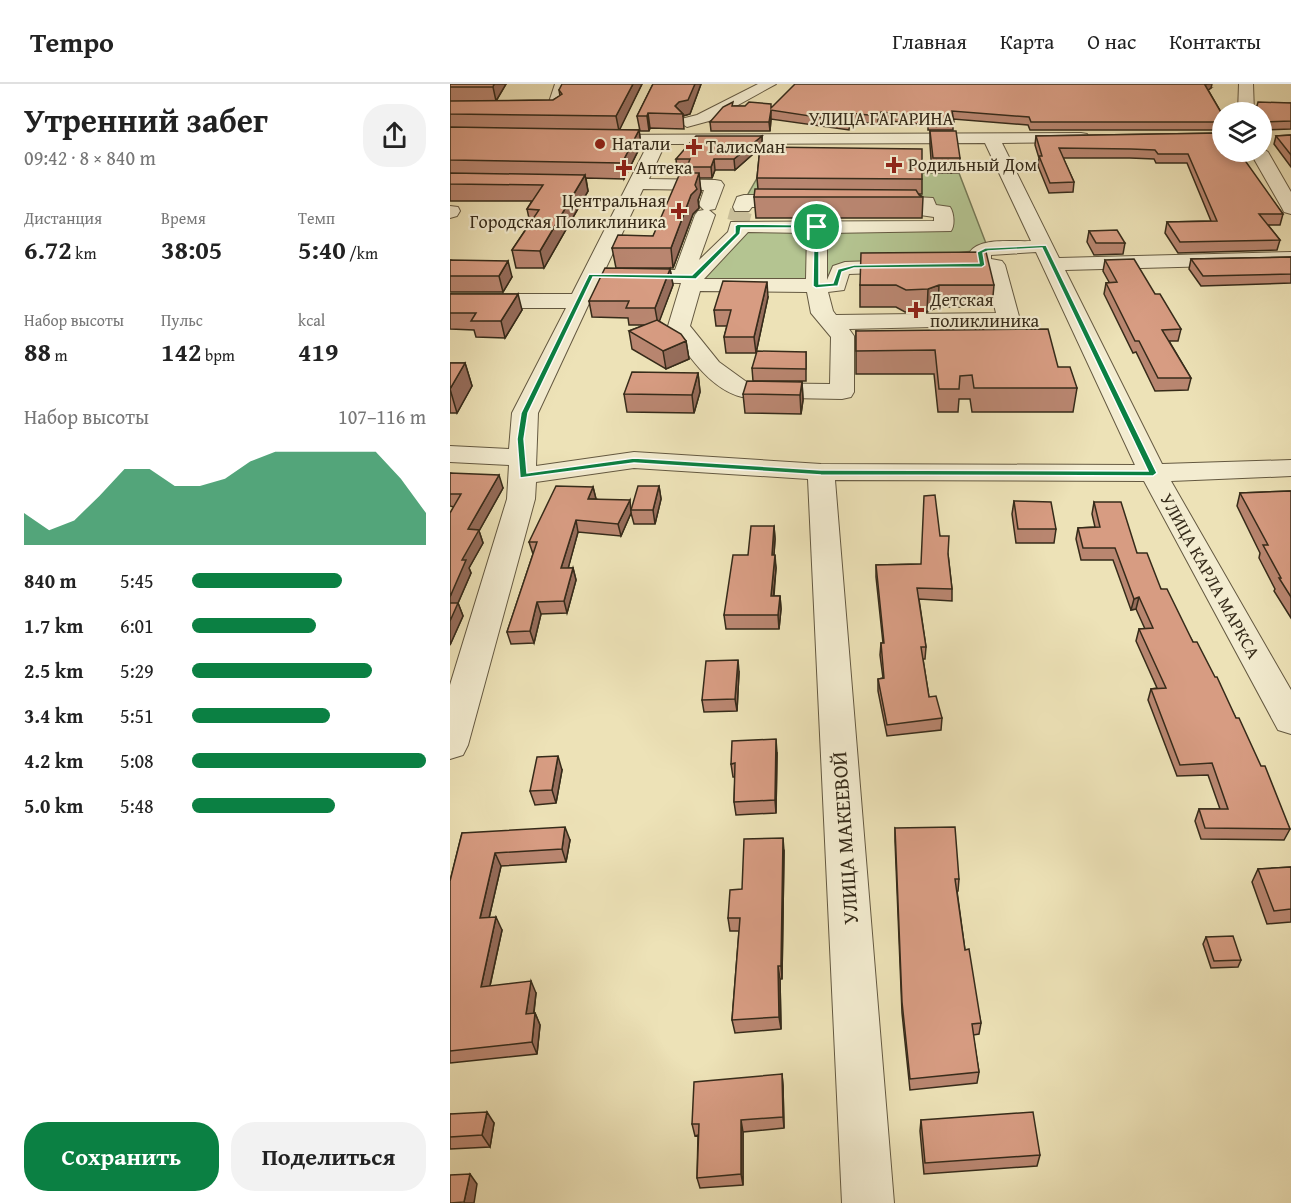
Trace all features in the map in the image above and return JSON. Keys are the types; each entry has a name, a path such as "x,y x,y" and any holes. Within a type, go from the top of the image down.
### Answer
{"street":[{"path":"560,138 533,137 555,108 562,84"},
{"path":"680,140 687,122 732,84"},
{"path":"687,122 703,118 769,84"},
{"path":"1246,84 1246,102"},
{"path":"532,108 555,108"},
{"path":"625,139 636,119"},
{"name":"УЛИЦА ГАГАРИНА","path":"582,138 680,140 1095,138"},
{"name":"УЛИЦА КАРЛА МАРКСА","path":"991,138 1153,473 1291,721"},
{"path":"450,745 518,508 522,467 520,439 525,413 659,139"},
{"path":"1265,162 1291,208"},
{"path":"636,184 715,185 679,326 711,367 741,390 842,392 843,336 822,313 816,286 817,227"},
{"path":"689,280 738,233 744,201 812,201"},
{"path":"739,218 817,227 944,228 943,212 927,211 927,202 858,201"},
{"path":"830,322 1009,320 994,265 973,265 980,252 987,249 1049,255 1291,258"},
{"path":"591,276 816,286 836,285 840,270 845,268 920,266"},
{"path":"450,301 578,302"},
{"path":"450,454 522,467 634,460 821,472 1153,473 1291,468"},
{"name":"УЛИЦА МАКЕЕВОЙ","path":"821,472 868,1203"}],"green space":[{"path":"760,173 959,173 987,246 973,251 854,266 838,282 691,285 738,226 927,227 942,212 744,201"}],"building":[{"path":"450,84 494,84 493,87 450,87"},
{"path":"562,84 633,84 616,116 450,114 450,101 553,100 562,94 559,90"},
{"path":"653,84 695,84 688,100 679,102 675,106 683,114 648,113 647,116 637,116"},
{"path":"795,84 1207,84 1205,85 1215,102 1212,102 1212,122 1031,122 1029,117 952,111 954,122 929,122 928,117 881,112 878,116 850,113 849,122 771,110 769,122 710,122 723,107 733,102 732,106 745,106 749,102 771,104 771,108"},
{"path":"1272,102 1291,103 1291,121 1272,122"},
{"path":"450,127 639,130 622,163 450,160"},
{"path":"930,131 956,131 960,158 933,158"},
{"path":"1212,133 1212,162 1246,162 1283,214 1259,214 1280,240 1180,242 1167,222 1217,221 1188,154 1158,154 1155,150 1059,148 1074,182 1050,183 1039,156 1042,156 1036,136"},
{"path":"1291,135 1291,155 1276,136"},
{"path":"696,136 762,136 734,159 714,159 711,167 687,167 690,159 676,159"},
{"path":"760,147 922,149 922,179 757,178"},
{"path":"450,173 585,175 540,251 512,250 539,210 527,209 543,185 450,184"},
{"path":"680,173 699,173 695,185 697,189 691,195 671,248 612,248 618,235 653,236"},
{"path":"755,189 916,190 923,197 754,197"},
{"path":"1117,230 1125,243 1096,243 1089,231"},
{"path":"986,252 994,285 939,285 928,289 906,290 896,285 860,285 861,253"},
{"path":"1291,257 1291,274 1203,276 1191,259"},
{"path":"1134,259 1155,294 1160,294 1181,329 1162,330 1191,378 1158,378 1139,341 1135,341 1106,283 1117,282 1105,260"},
{"path":"450,260 508,261 499,276 450,276"},
{"path":"605,268 670,269 655,308 626,308 629,301 589,301"},
{"path":"723,281 767,282 754,337 724,337 731,310 714,310"},
{"path":"450,294 518,294 501,321 471,321 476,313 450,313"},
{"path":"657,320 681,334 686,341 663,351 629,331"},
{"path":"1048,329 1058,367 1070,367 1077,388 974,388 972,375 960,376 959,389 939,389 935,350 856,351 856,331"},
{"path":"757,351 806,352 806,369 752,368"},
{"path":"450,363 465,363 450,389"},
{"path":"632,372 698,373 692,395 624,394"},
{"path":"747,381 802,382 800,395 743,394"},
{"path":"450,473 499,475 468,529 479,530 462,560 466,560 450,597 450,513 461,494 450,494"},
{"path":"556,486 593,487 588,499 630,500 618,524 576,520 561,568 573,568 564,601 537,602 530,631 507,632 537,542 529,542"},
{"path":"638,486 659,486 653,510 631,510"},
{"path":"1291,491 1291,597 1279,578 1281,578 1263,545 1268,545 1240,493"},
{"path":"935,495 940,536 949,536 948,554 952,589 917,588 926,647 921,647 929,697 936,696 942,718 887,725 878,679 884,678 881,643 884,643 876,565 921,564 924,496"},
{"path":"1014,501 1051,502 1056,529 1018,529"},
{"path":"1094,502 1121,502 1137,553 1147,553 1161,589 1167,589 1193,642 1197,642 1217,677 1261,766 1265,766 1290,829 1205,828 1199,809 1228,809 1212,763 1180,765 1151,689 1166,688 1139,629 1153,628 1139,597 1134,599 1115,548 1083,548 1078,528 1100,527"},
{"path":"751,526 774,526 772,555 775,555 771,596 780,596 778,615 724,615 733,555 748,555"},
{"path":"450,603 458,603 450,621"},
{"path":"738,660 735,699 702,700 706,661"},
{"path":"776,739 775,800 734,802 735,763 731,764 732,741"},
{"path":"558,756 552,790 530,791 537,757"},
{"path":"565,827 562,849 495,853 480,918 496,917 481,987 531,981 526,1014 535,1013 532,1042 450,1051 450,881 462,833"},
{"path":"955,827 959,879 955,879 965,950 969,949 981,1023 972,1024 979,1072 910,1079 902,1002 895,828"},
{"path":"783,838 781,966 778,966 779,1017 732,1020 740,918 728,918 730,890 742,889 744,839"},
{"path":"1291,867 1291,909 1274,911 1258,869"},
{"path":"1233,936 1241,960 1214,961 1206,937"},
{"path":"782,1074 783,1117 741,1120 741,1174 697,1178 699,1124 692,1124 694,1082"},
{"path":"487,1112 482,1135 450,1137 450,1114"},
{"path":"1033,1112 1040,1155 925,1163 921,1120"},
{"path":"470,1174 464,1202 450,1203 450,1175"}],"tunnel":[{"path":"740,213 742,207"},
{"path":"738,222 741,211"}],"place":[{"name":"Натали","path":"600,144"},
{"name":"Талисман","path":"694,147"},
{"name":"Родильный Дом","path":"894,165"},
{"name":"Аптека","path":"624,168"},
{"name":"Центральная Городская Поликлиника","path":"679,211"},
{"name":"Детская поликлиника","path":"916,310"}],"route":[{"path":"738,226 817,227 816,286 836,285 840,270 854,266 982,265 980,252 987,249 1044,246 1153,473 821,472 634,460 523,476 520,439 525,413 591,276 694,277 738,233 738,226"}]}
